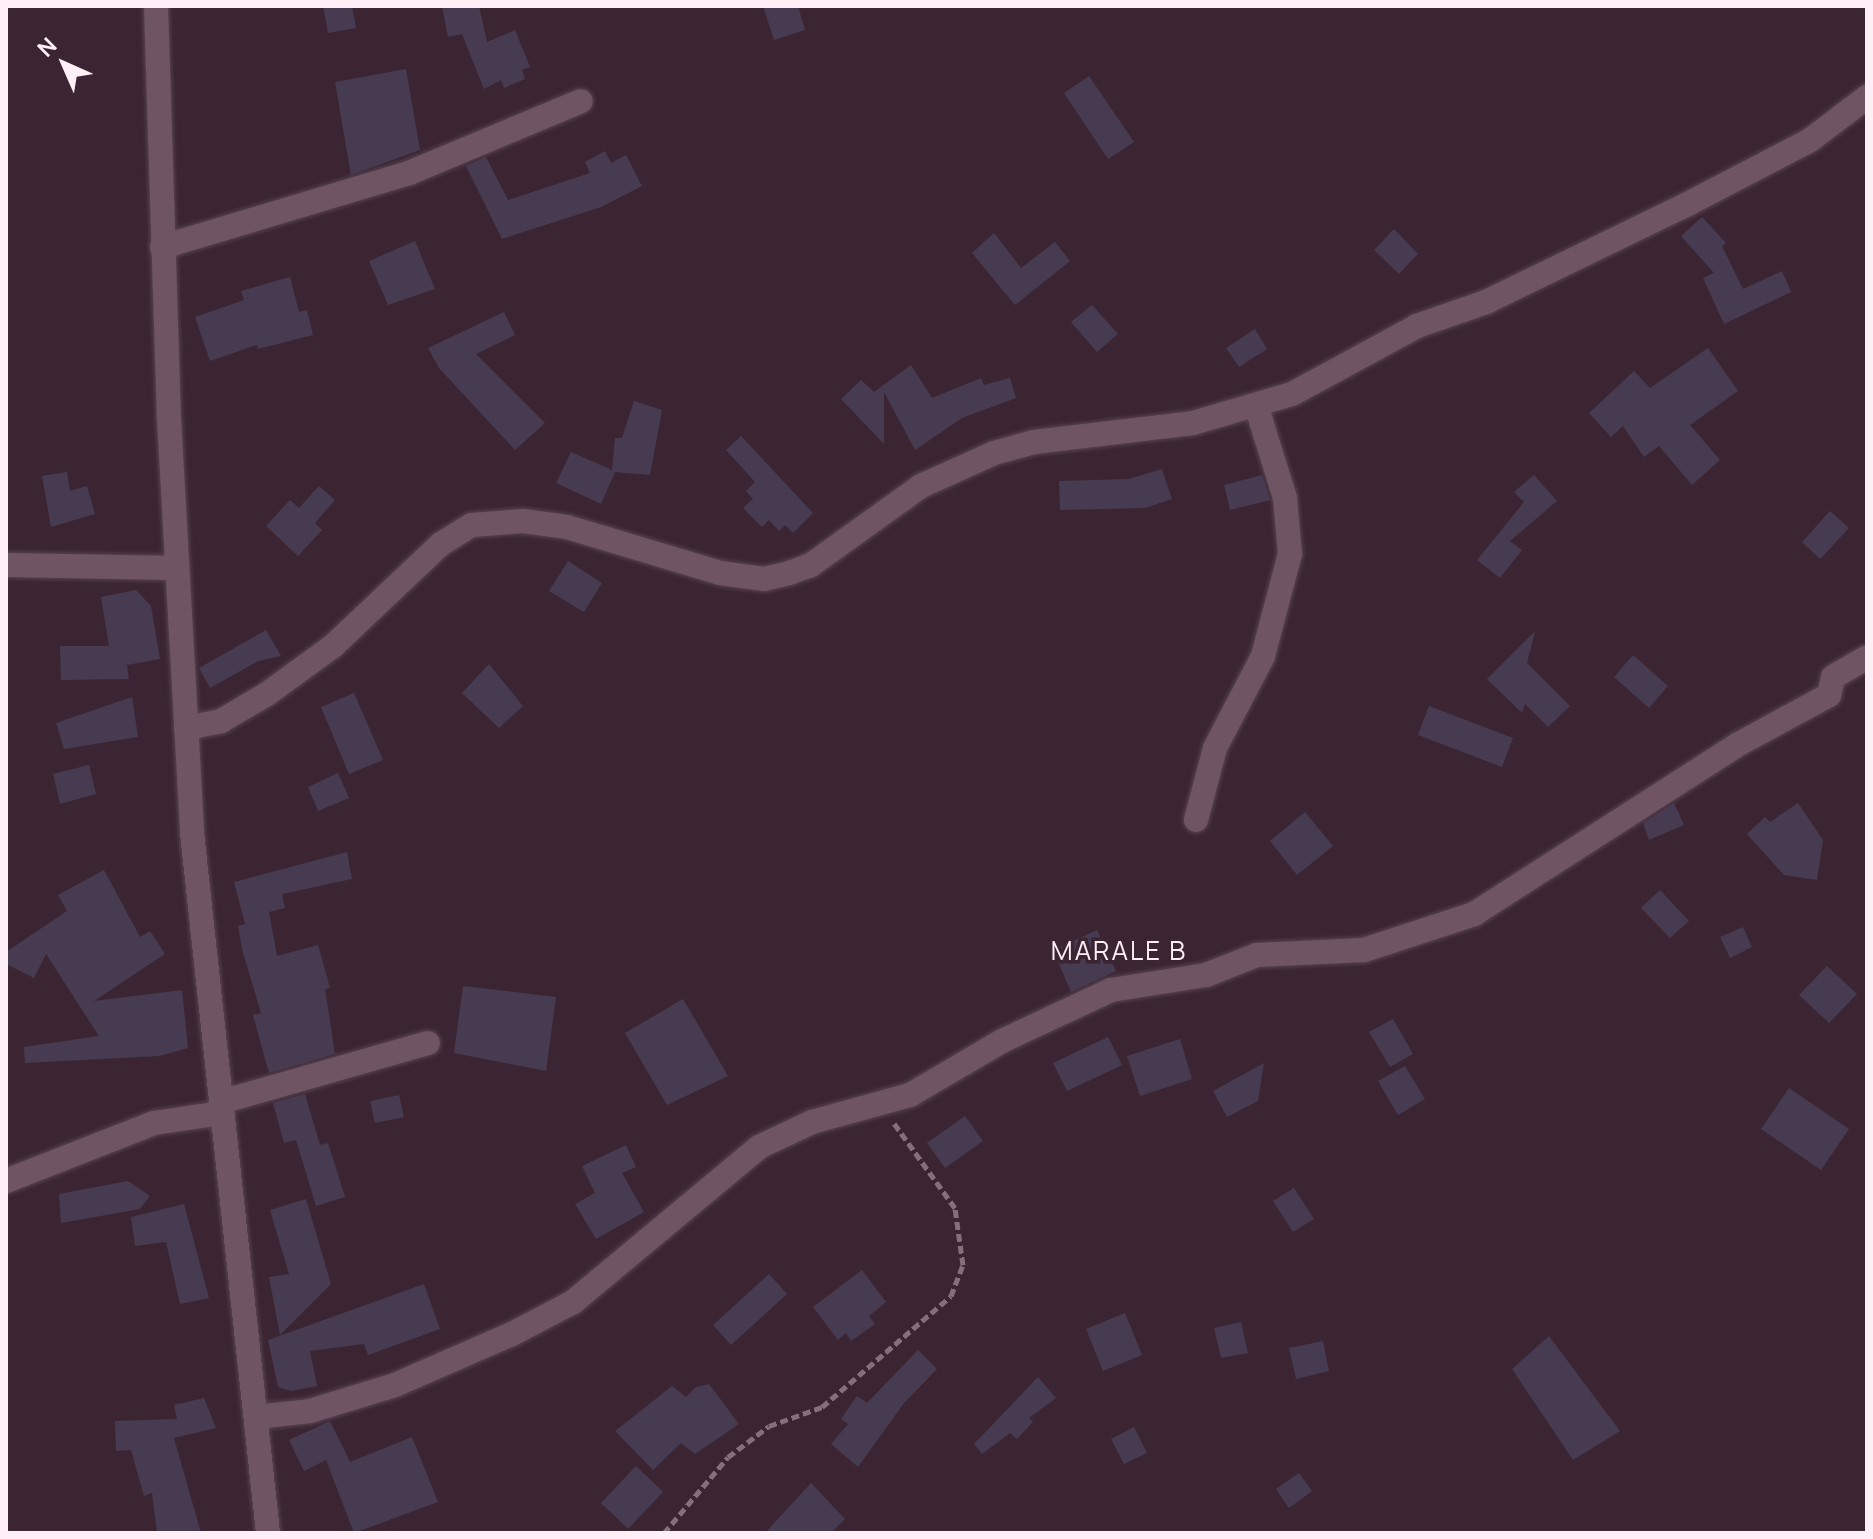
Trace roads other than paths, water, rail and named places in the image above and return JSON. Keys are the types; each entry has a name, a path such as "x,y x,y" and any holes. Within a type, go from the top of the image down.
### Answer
{"street":[{"path":"156,6 162,247 186,728 222,1107 268,1533"},
{"path":"186,728 221,721 267,694 333,646 441,544 472,525 523,521 567,527 720,573 764,579 811,565 921,486 994,453 1257,408 1417,326 1486,302 1682,207 1809,141 1867,97"},
{"path":"162,247 409,173 581,101"},
{"path":"1196,820 1215,748 1263,656 1290,554 1285,498 1257,408"},
{"path":"6,565 177,568"},
{"path":"256,1417 310,1411 395,1385 512,1334 573,1302 759,1147 812,1122 882,1106 1111,990 1206,975 1257,955 1364,950 1474,914 1737,745 1829,695 1833,677 1867,657"},
{"path":"6,1181 154,1123 222,1107 428,1043"}],"district":[{"name":"MARALE B","path":"1119,951"}]}
